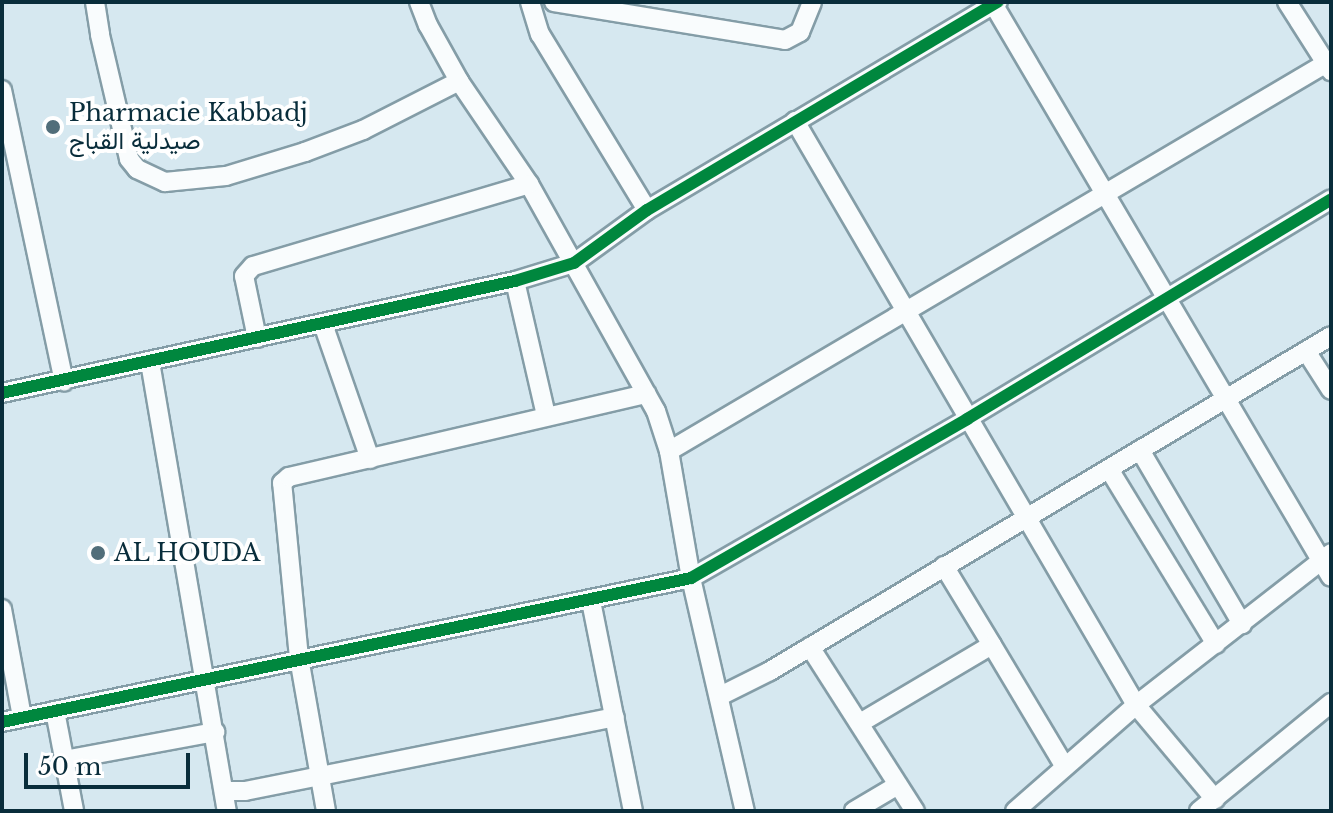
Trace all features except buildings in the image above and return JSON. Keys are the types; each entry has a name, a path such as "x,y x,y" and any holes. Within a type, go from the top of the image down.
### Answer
{"street":[{"path":"95,2 129,159 137,169 165,182 226,176 305,152 363,130 459,81"},
{"path":"419,2 459,81 529,184 574,263 646,394 669,451 691,578 745,811"},
{"path":"530,2 540,34 647,210"},
{"path":"554,2 785,40 800,32 812,2"},
{"path":"669,451 904,311 1328,67 1287,2"},
{"path":"2,393 515,281 574,263 647,210 995,3 1226,401 1327,563 1136,705 1015,811"},
{"path":"2,90 64,381"},
{"path":"795,121 1136,705 1215,799"},
{"path":"257,338 244,276 253,266 529,184"},
{"path":"2,722 691,578 967,419 1331,199"},
{"path":"515,281 546,415"},
{"path":"323,324 370,459"},
{"path":"720,696 810,647 1331,336"},
{"path":"1306,351 1331,390"},
{"path":"150,362 227,811"},
{"path":"326,811 299,658 282,483 289,477 646,394"},
{"path":"1140,450 1242,624"},
{"path":"1109,469 1216,644"},
{"path":"944,566 1065,767"},
{"path":"591,601 633,811"},
{"path":"2,609 22,717"},
{"path":"860,723 992,645"},
{"path":"810,647 915,811"},
{"path":"1199,811 1331,703"},
{"path":"55,711 74,811"},
{"path":"224,791 245,791 615,717"},
{"path":"64,760 215,732"},
{"path":"854,811 898,785"}],"cycle path":[{"path":"2,393 515,281 574,263 647,210 998,2"},
{"path":"2,722 691,578 967,419 1331,199"}],"place":[{"name":"Pharmacie Kabbadj صيدلية القباج","path":"53,127"},
{"name":"AL HOUDA","path":"98,553"}]}
